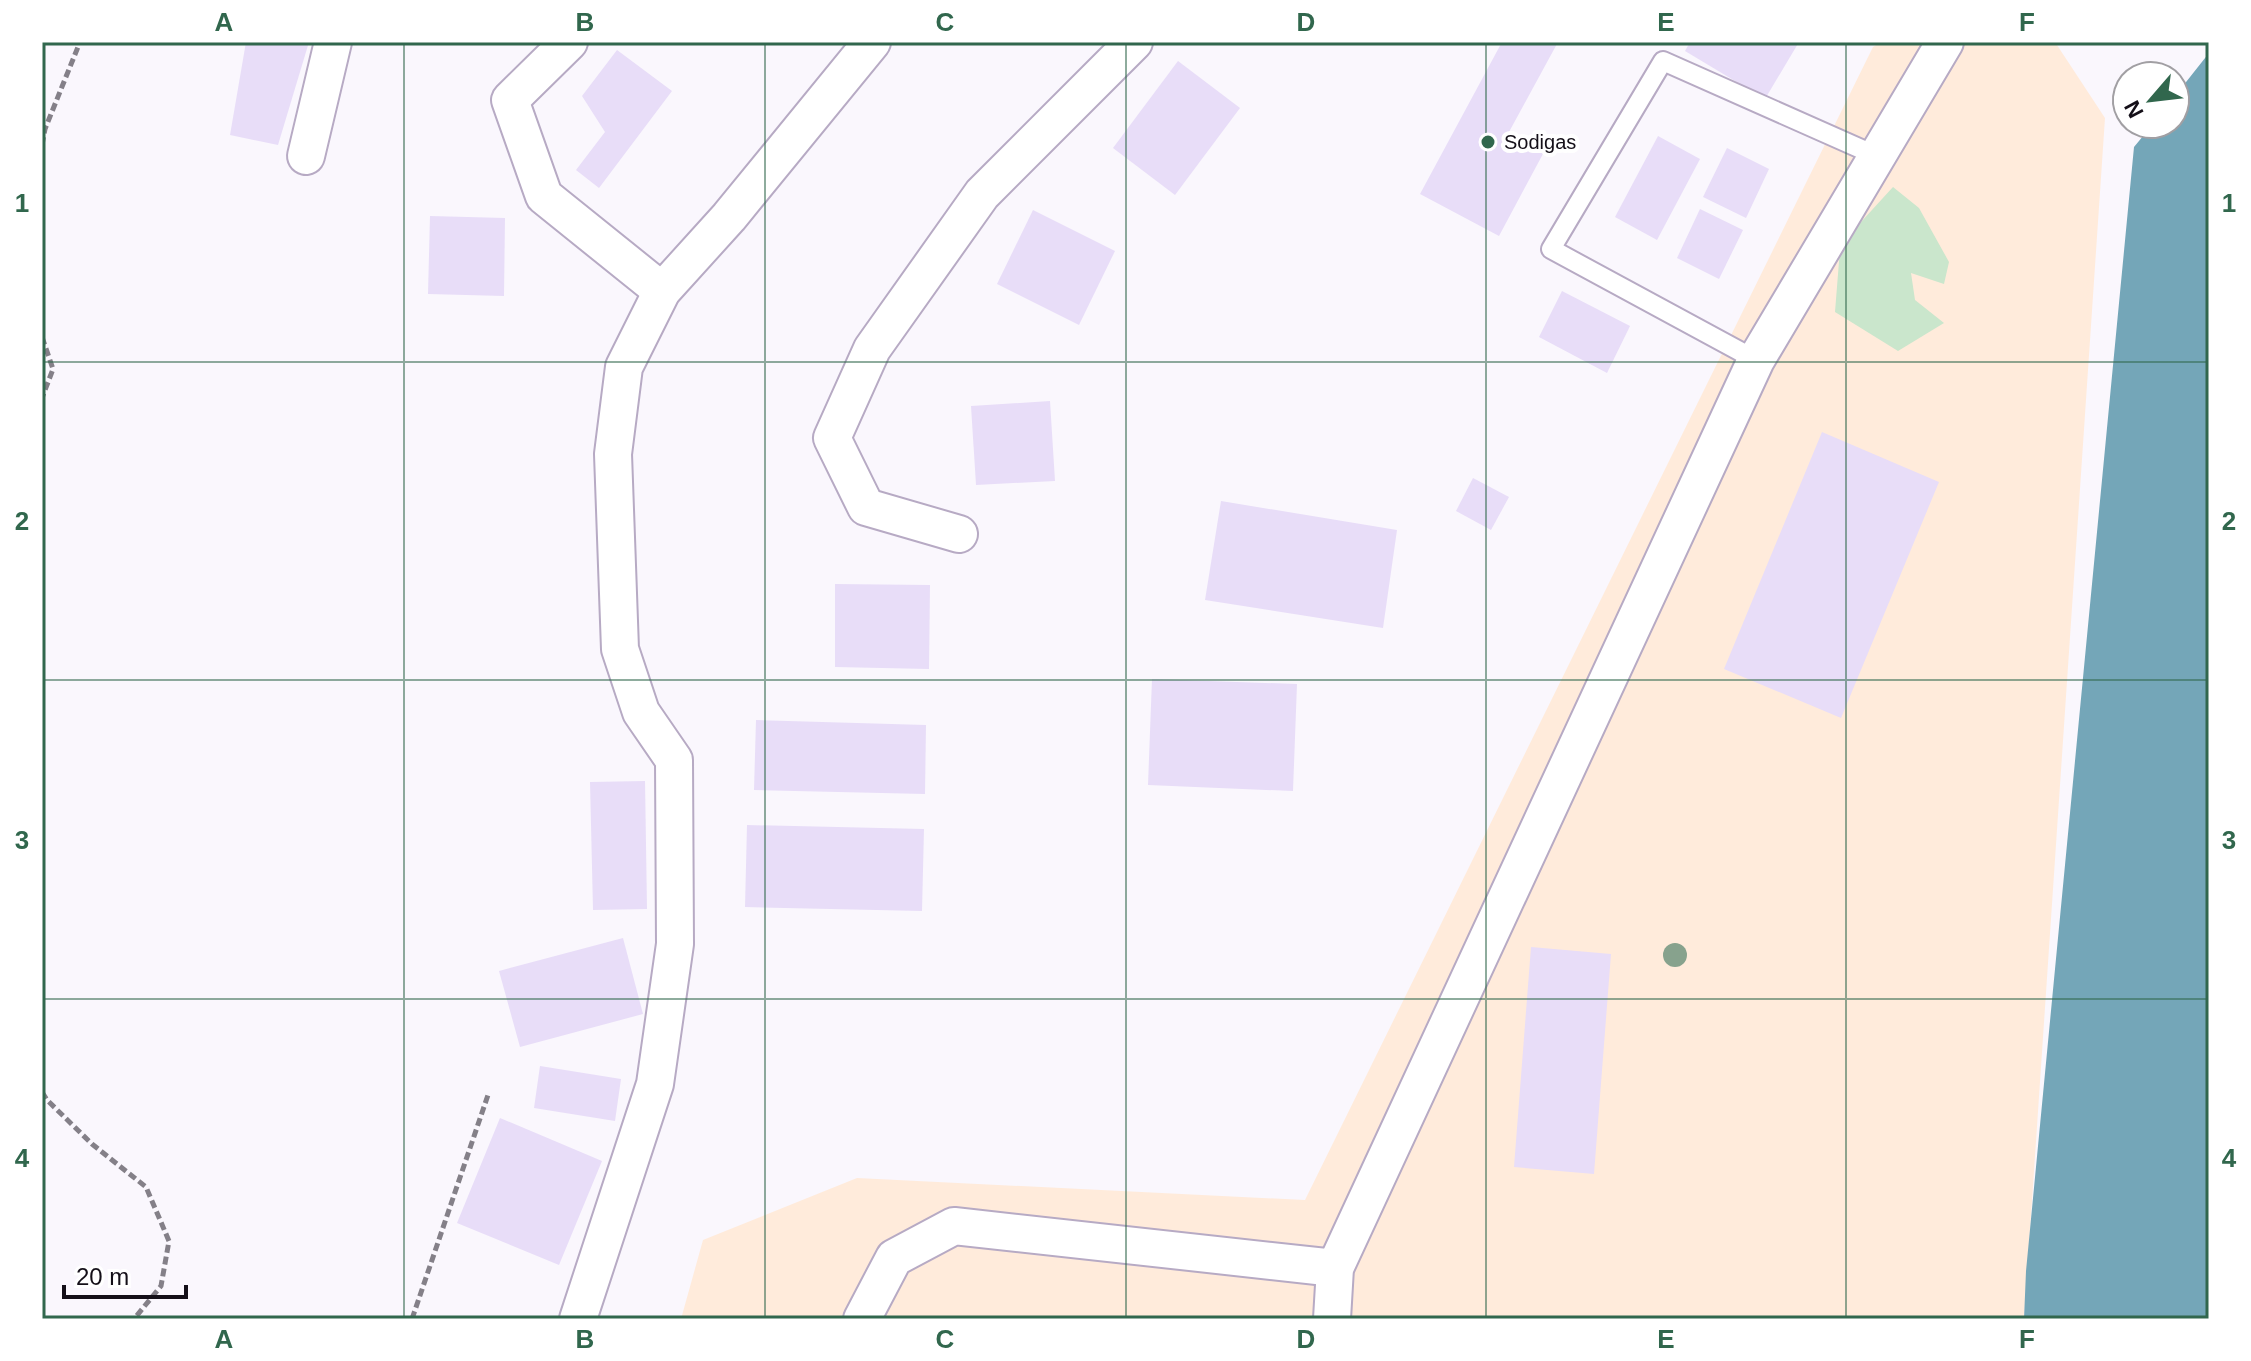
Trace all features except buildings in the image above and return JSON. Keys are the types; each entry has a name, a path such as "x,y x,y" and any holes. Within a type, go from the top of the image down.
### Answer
{"street":[{"path":"306,156 333,42"},
{"path":"569,42 510,100 544,196 662,291"},
{"path":"578,1319 655,1084 675,944 674,760 641,712 620,649 613,454 624,367 662,291 729,217 872,42"},
{"path":"959,534 866,507 832,438 872,349 982,194 1134,42"},
{"path":"1332,1319 1335,1268 1756,360 1945,42"},
{"path":"862,1319 894,1258 954,1226 1335,1268"}],"lane":[{"path":"1756,360 1551,249 1663,61 1877,156"}],"path":[{"path":"42,145 45,129 80,42"},
{"path":"42,337 53,369 42,398"},
{"path":"42,1092 92,1144 146,1187 169,1241 161,1286 134,1319"},
{"path":"412,1319 488,1095"}],"shaded area":[{"path":"1881,42 2055,42 2105,118 2024,1319 681,1319 703,1240 857,1178 1305,1200 1873,47"}],"green space":[{"path":"1893,187 1919,208 1949,262 1944,284 1911,273 1915,300 1944,323 1898,351 1835,312 1840,249"}],"water":[{"path":"2209,53 2209,1319 2024,1319 2026,1271 2134,147 2140,140 2191,140 2191,76"}],"place":[{"name":"Sodigas","path":"1488,142"}]}
